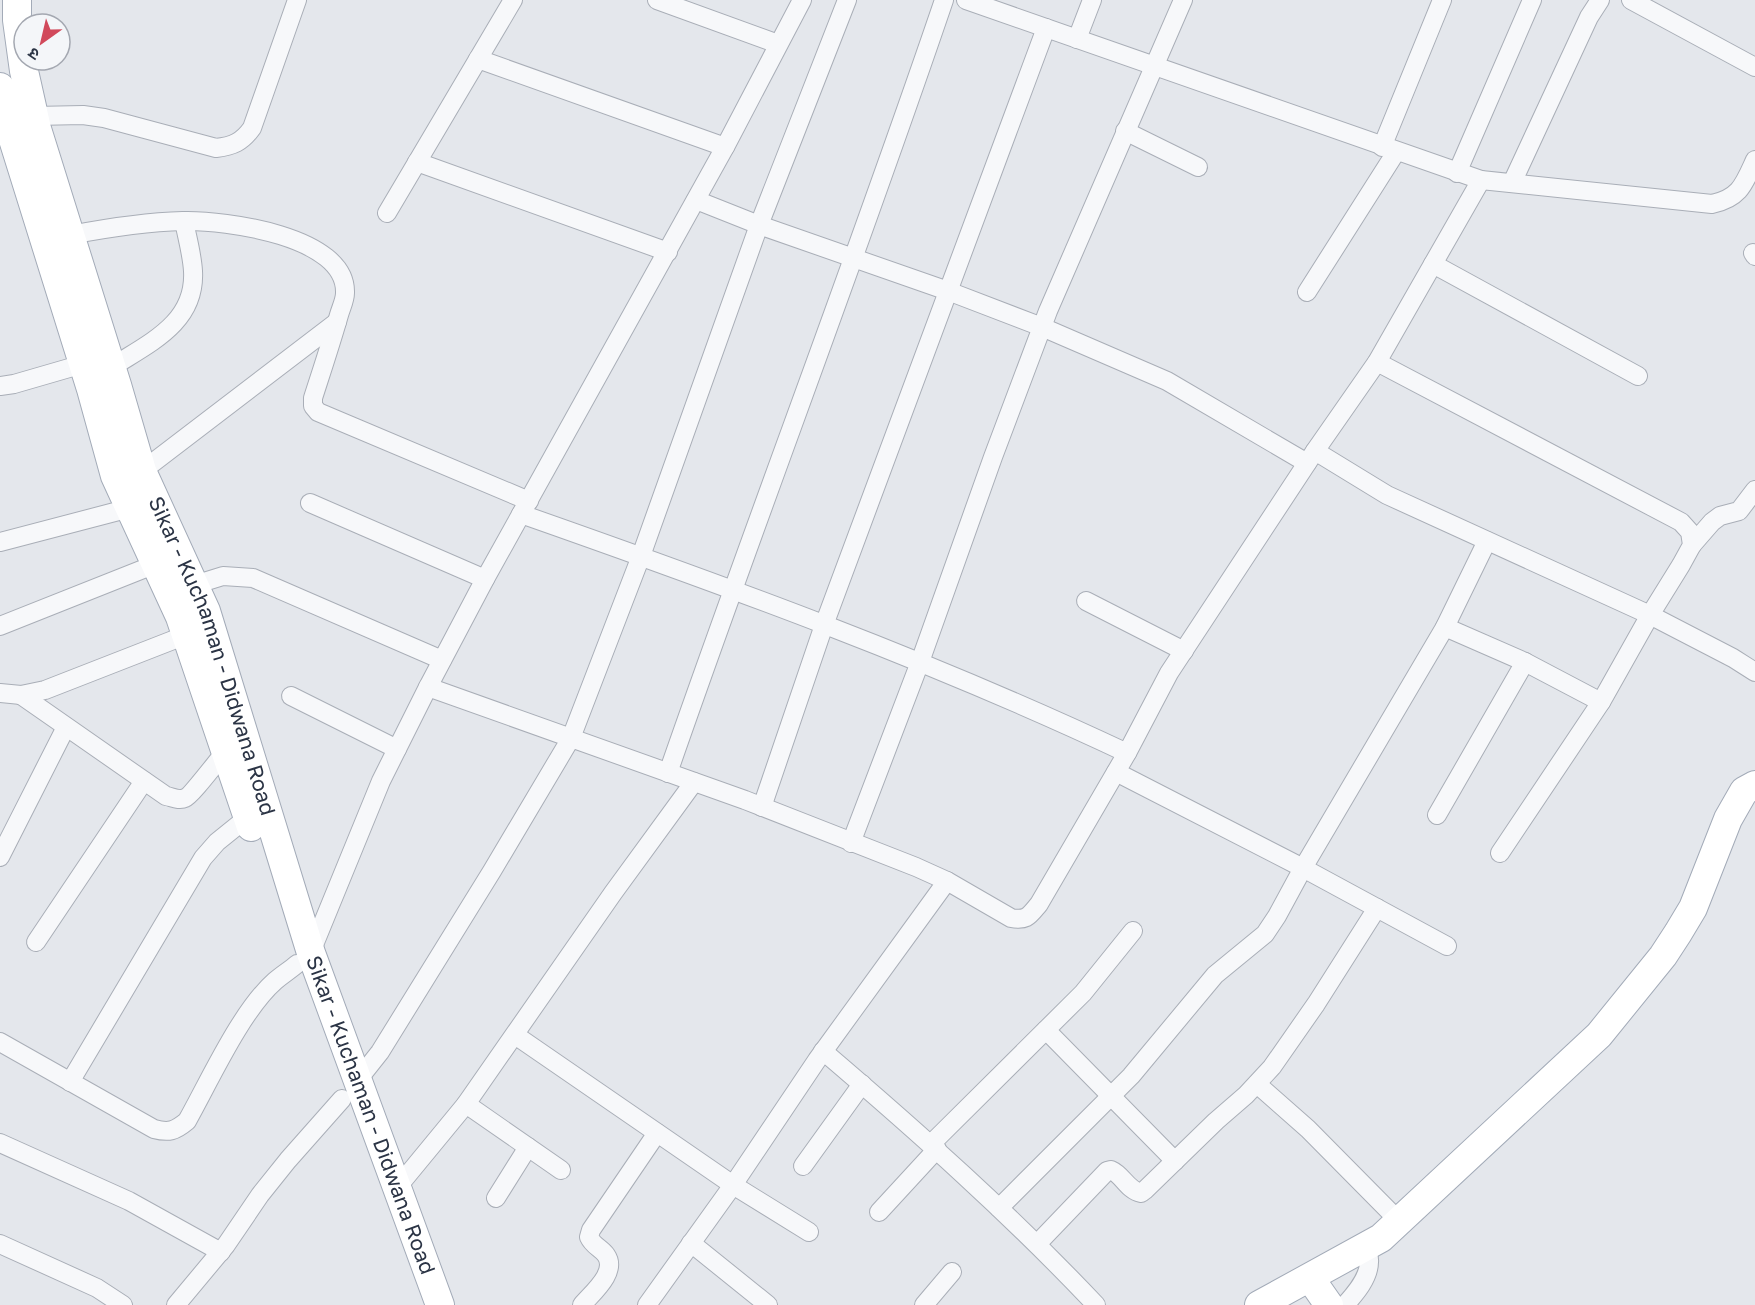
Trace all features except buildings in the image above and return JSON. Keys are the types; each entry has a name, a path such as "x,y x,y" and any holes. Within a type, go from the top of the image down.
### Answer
{"main road":[{"name":"Sikar - Kuchaman - Didwana Road","path":"17,0 17,20 24,71 34,116 142,471 206,611 304,958"},
{"name":"Sikar - Kuchaman - Didwana Road","path":"0,87 11,133 83,364 115,476 186,634 248,817 304,958 350,1090 384,1207 425,1305"},
{"path":"1258,1305 1366,1247 1400,1222 1599,1035 1663,956 1693,908 1728,819 1744,791 1753,781"},
{"name":"Sikar - Kuchaman - Didwana Road","path":"350,1090 396,1189 440,1305"},
{"path":"1307,1280 1343,1304"}],"street":[{"path":"34,116 83,115 104,118 216,148 232,146 245,138 252,128 297,0"},
{"path":"387,213 513,0"},
{"path":"657,0 778,44"},
{"path":"0,1042 153,1129 166,1132 177,1130 187,1121 240,1026 257,1001 274,981 304,958 397,749 442,660 668,252 802,0"},
{"path":"177,1305 221,1252 288,1160 350,1090 380,1052 571,738 641,556 759,225 847,0"},
{"path":"668,773 732,590 854,258 944,0"},
{"path":"966,0 1481,180 1712,204 1735,196 1744,185 1755,160"},
{"path":"1077,39 1092,0"},
{"path":"851,843 920,662 1042,327 1183,0"},
{"path":"1307,292 1389,149 1442,0"},
{"path":"1457,173 1532,0"},
{"path":"1512,183 1589,17 1600,0"},
{"path":"1630,0 1755,67"},
{"path":"762,807 824,625 1046,28"},
{"path":"478,59 725,147"},
{"path":"1125,131 1198,166"},
{"path":"417,162 668,252"},
{"path":"428,687 762,807 916,867 947,881 1011,918 1021,920 1029,916 1039,904 1127,753 1169,673 1311,457 1377,362 1481,180"},
{"path":"696,200 1042,327 1167,381 1387,495 1650,615 1733,658 1755,672"},
{"path":"70,235 114,227 184,221 236,225 302,242 325,255 340,273 345,293 313,398 313,406 318,412 525,508 641,556 920,662 1030,707 1127,753"},
{"path":"112,368 166,332 180,318 190,297 193,272 184,221"},
{"path":"1433,264 1638,376"},
{"path":"142,471 337,322"},
{"path":"1377,362 1681,522 1690,532 1692,545"},
{"path":"0,386 83,364"},
{"path":"1500,853 1601,702 1692,545 1720,516 1739,511 1755,490"},
{"path":"310,503 485,579"},
{"path":"0,542 130,508"},
{"path":"999,1208 1131,1076 1215,975 1265,934 1445,627 1487,541"},
{"path":"0,626 156,564"},
{"path":"194,585 223,576 253,578 442,660"},
{"path":"1086,601 1184,651"},
{"path":"1445,627 1525,662 1601,702"},
{"path":"0,693 21,695 45,690 186,634"},
{"path":"1437,815 1525,662"},
{"path":"21,695 166,796 178,799 185,798 194,792 226,751"},
{"path":"291,696 397,749"},
{"path":"0,857 66,727"},
{"path":"1116,772 1303,868 1447,946"},
{"path":"36,942 144,781"},
{"path":"396,1189 466,1104 694,782"},
{"path":"70,1082 203,858 217,842 248,817"},
{"path":"647,1305 823,1051 947,881"},
{"path":"1038,1243 1107,1171 1117,1172 1134,1192 1141,1193 1257,1084 1316,1004 1377,908"},
{"path":"879,1212 934,1147 1090,985 1133,931"},
{"path":"1046,1030 1175,1161"},
{"path":"515,1035 732,1185 809,1232"},
{"path":"823,1051 934,1147 1038,1243 1096,1305"},
{"path":"803,1166 862,1084"},
{"path":"1257,1084 1308,1130 1400,1222"},
{"path":"466,1104 561,1170"},
{"path":"582,1305 606,1276 609,1269 606,1255 592,1243 589,1237 591,1230 657,1133"},
{"path":"0,1143 129,1201 221,1252"},
{"path":"496,1198 528,1147"},
{"path":"0,1244 97,1288 123,1305"},
{"path":"691,1244 768,1305"},
{"path":"1343,1304 1361,1285 1367,1273 1370,1262 1366,1247"},
{"path":"924,1305 952,1272"}]}
